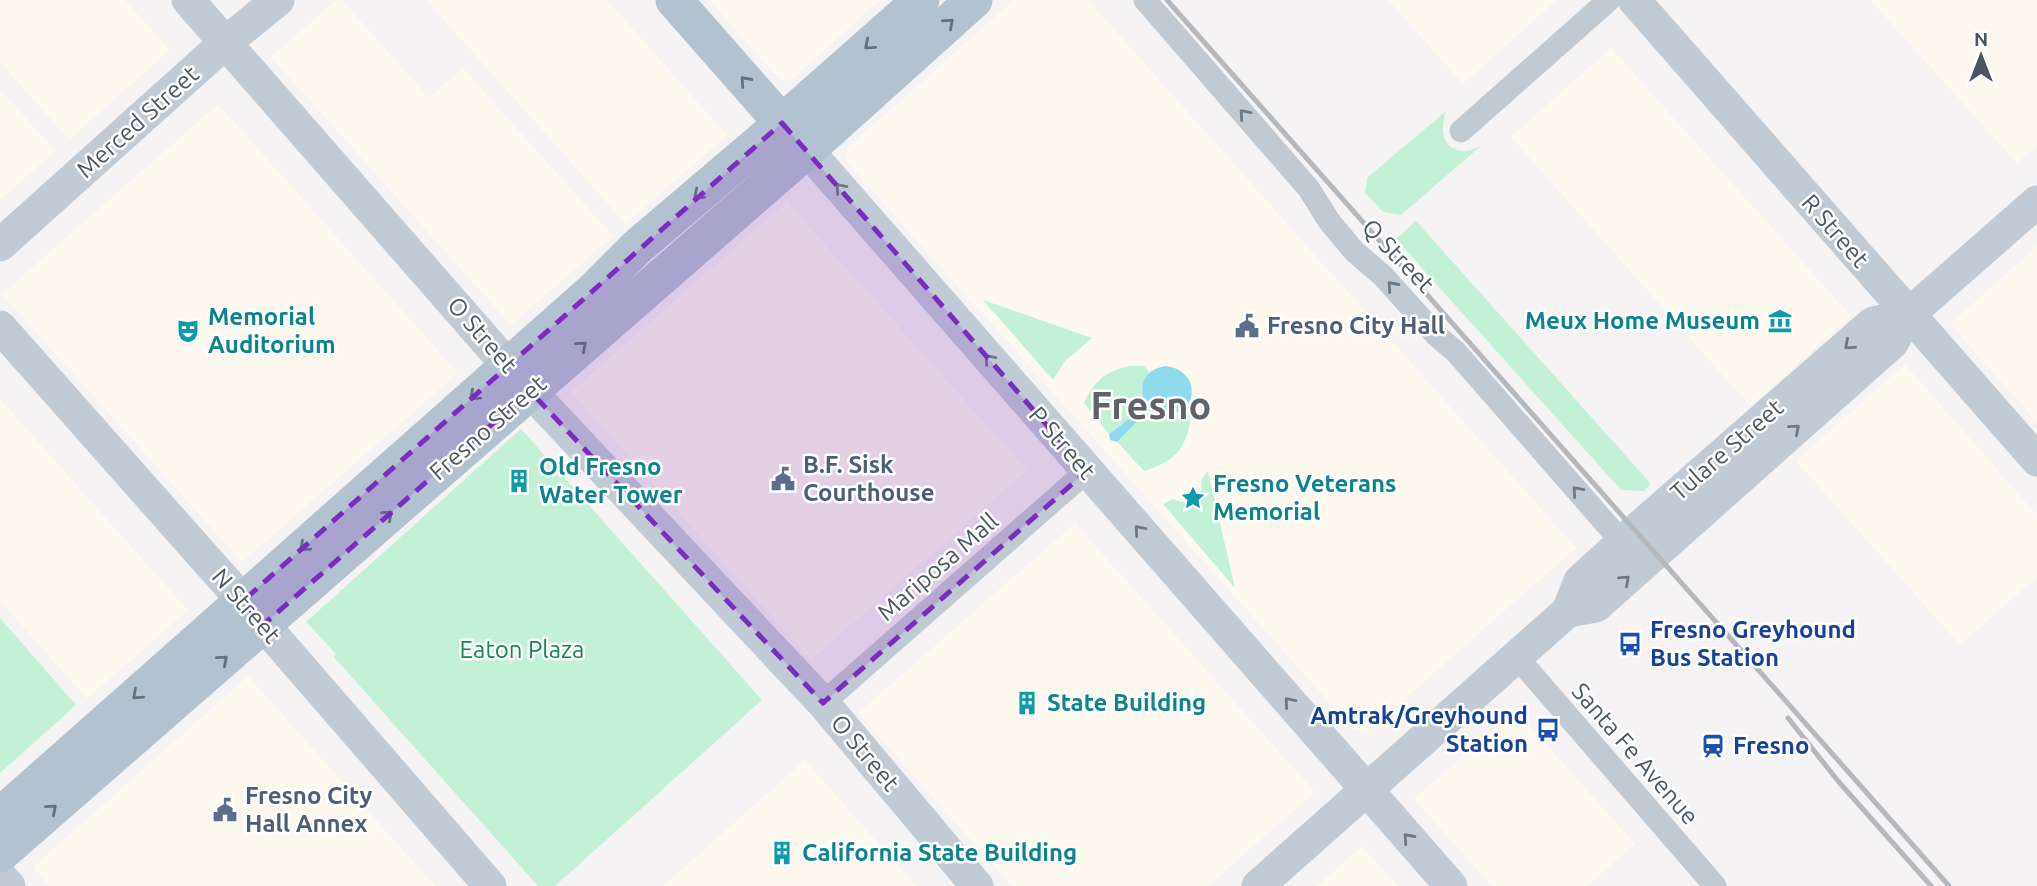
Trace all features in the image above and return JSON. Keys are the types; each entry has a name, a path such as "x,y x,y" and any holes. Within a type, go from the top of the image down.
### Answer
{"main road":[{"name":"O Street","path":"188,0 519,378 823,703 977,886"},
{"name":"Merced Street","path":"0,245 225,43 278,0"},
{"name":"P Street","path":"674,0 1451,886"},
{"name":"Fresno Street","path":"519,378 593,291 638,246 920,0"},
{"name":"Fresno Street","path":"0,854 253,613 519,378 807,150 974,0"},
{"name":"R Street","path":"1634,0 2037,460"},
{"name":"Tulare Street","path":"1568,611 1596,606 1892,343 1908,315 2037,202"},
{"name":"Tulare Street","path":"1258,886 1568,611 1580,581 1622,542 1873,323 1908,315"},
{"name":"N Street","path":"0,327 490,886"},
{"name":"Fresno Street","path":"0,816 253,613"},
{"path":"0,876 9,886"}],"street":[{"name":"Q Street","path":"1144,0 1309,189 1329,221 1354,251 1383,276 1456,352 1622,542"},
{"path":"1461,131 1609,0"},
{"name":"Mariposa Mall","path":"823,703 1087,471"},
{"name":"Santa Fe Avenue","path":"1516,656 1715,886"}],"highlighted area":[{"path":"782,123 1087,471 823,703 530,391 263,625 243,601"}],"shaded area":[{"path":"0,0 125,0 170,50 69,140 0,62"},
{"path":"336,0 342,0 429,98 463,68 613,236 511,325 271,57"},
{"path":"426,0 607,0 727,135 626,224"},
{"path":"709,0 880,0 790,81 780,80"},
{"path":"1014,0 1088,0 1576,548 1367,732 1353,729 847,162 847,148"},
{"path":"1388,0 1557,0 1463,84"},
{"path":"1870,0 2037,0 2037,145 2017,163"},
{"path":"1611,48 1851,316 1750,406 1511,137"},
{"path":"0,89 56,151 0,200"},
{"path":"218,104 458,373 242,562 2,294"},
{"path":"787,202 1027,470 811,660 571,392"},
{"path":"2037,246 2037,422 1950,324"},
{"path":"1905,364 2037,515 2037,577 1960,645 1796,461"},
{"path":"0,399 188,610 87,699 0,601"},
{"path":"1075,523 1315,792 1208,886 1012,886 858,713"},
{"path":"248,676 435,886 49,886 33,867"},
{"path":"1510,715 1521,716 1635,844 1587,886 1492,886 1414,799"},
{"path":"805,760 916,886 663,886"},
{"path":"1362,846 1398,886 1317,886"}],"green space":[{"path":"1446,111 1443,132 1451,147 1468,151 1483,144 1401,215 1383,212 1365,193 1367,178"},
{"path":"1416,221 1651,484 1644,491 1621,490 1396,239"},
{"path":"983,300 1092,338 1065,361 1053,380"},
{"path":"1128,366 1144,366 1150,372 1142,388 1146,406 1109,434 1084,403 1091,389 1101,379"},
{"path":"1149,410 1171,414 1184,410 1191,416 1186,437 1178,452 1164,463 1144,471 1117,442"},
{"name":"Eaton Plaza","path":"521,429 762,700 555,886 538,886 306,622"},
{"path":"1208,471 1235,588 1163,504 1173,499 1185,502 1195,500 1201,493 1201,480"},
{"path":"0,618 76,705 0,773"}],"water":[{"path":"1165,366 1179,370 1187,378 1191,397 1186,406 1178,413 1165,414 1149,410 1117,442 1110,440 1109,434 1146,406 1142,392 1144,380 1157,368"}],"railway":[{"path":"1167,0 1949,886"},
{"path":"1788,718 1838,781 1931,886"}],"place":[{"name":"Meux Home Museum","path":"1780,321"},
{"name":"Fresno City Hall","path":"1247,326"},
{"name":"Memorial Auditorium","path":"188,331"},
{"name":"B.F. Sisk Courthouse","path":"783,479"},
{"name":"Old Fresno Water Tower","path":"519,481"},
{"name":"Fresno Veterans Memorial","path":"1193,498"},
{"name":"Fresno Greyhound Bus Station","path":"1630,644"},
{"name":"State Building","path":"1027,703"},
{"name":"Amtrak/Greyhound Station","path":"1548,730"},
{"name":"Fresno","path":"1713,746"},
{"name":"Fresno City Hall Annex","path":"225,810"},
{"name":"California State Building","path":"782,853"}],"district":[{"name":"Fresno","path":"1151,406"}]}
